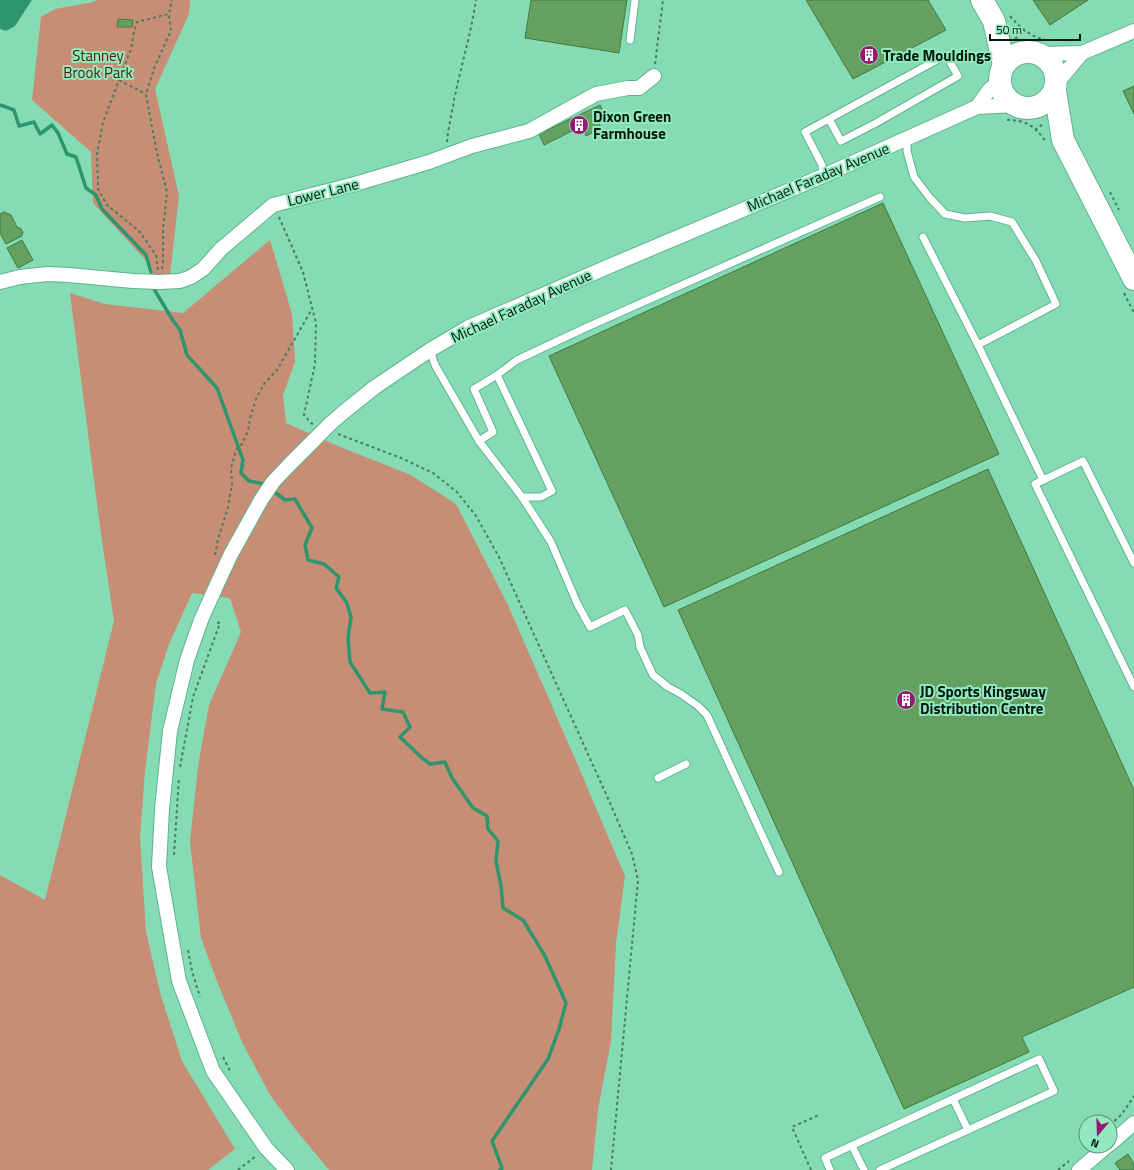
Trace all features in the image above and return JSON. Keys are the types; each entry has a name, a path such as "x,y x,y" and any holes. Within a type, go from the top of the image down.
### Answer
{"highway":[{"path":"982,0 994,21 1002,73 1001,88 1004,95 1015,111 1063,140"},
{"path":"994,21 1040,49 1053,66 1056,74 1056,87 1063,140 1134,279"},
{"path":"1002,73 1010,58 1019,53 1040,49"},
{"path":"1015,111 1044,104 1050,98 1056,87"}],"street":[{"path":"1040,49 1082,53 1134,31"},
{"path":"1056,87 1082,53"},
{"path":"1002,73 977,107 1015,111"},
{"name":"Lower Lane","path":"0,282 20,277 47,274 159,282 180,280 191,277 203,269 222,249 273,205 355,184 429,162 472,146 529,131 596,94 628,88 639,88 654,76"},
{"name":"Michael Faraday Avenue","path":"287,1170 266,1148 214,1071 179,981 159,867 162,809 170,731 188,660 201,620 231,554 273,482 325,429 375,387 430,350 469,327 823,176 977,107"},
{"path":"1118,1137 1134,1123"},
{"path":"1079,1170 1098,1154"}],"lane":[{"path":"630,40 635,0"},
{"path":"823,176 822,165 805,132 828,119 946,55 958,76 876,123 841,141 828,119"},
{"path":"906,139 907,151 914,177 930,198 945,214 965,218 990,216 1012,222 1036,261 1056,304 978,344"},
{"path":"479,441 493,432 474,389 497,375 517,360 585,328 880,197"},
{"path":"923,237 978,344 1043,480"},
{"path":"430,350 434,365 479,441 522,498 551,542 577,602 590,627 625,610 638,635 640,647 653,675 668,687 698,706 708,715 779,872"},
{"path":"497,375 552,491 541,497 522,498"},
{"path":"1134,563 1082,461 1035,484 1134,687"},
{"path":"658,778 686,764"},
{"path":"830,1170 825,1158 1039,1059 1054,1091 880,1170"},
{"path":"954,1099 968,1130"},
{"path":"852,1146 864,1170"}],"path":[{"path":"159,282 163,262 163,230 167,192 156,150 146,94 155,66 171,31 169,14 172,0"},
{"path":"447,156 448,134 476,0"},
{"path":"654,76 663,0"},
{"path":"159,282 156,254 139,231 107,204 98,189 97,154 103,122 131,50 137,22 169,14"},
{"path":"1022,28 1038,38 1040,49"},
{"path":"119,80 146,94"},
{"path":"1015,111 1016,120 1024,122 1038,132"},
{"path":"273,205 303,272 316,323 315,364 304,415 311,423 401,458 433,473 457,492 476,516 499,557 632,854 638,880 611,1170"},
{"path":"214,560 218,539 228,507 232,484 231,468 236,450 242,444 248,430 256,399 264,384 278,370 312,308"},
{"path":"180,769 194,697 220,623 201,620"},
{"path":"174,859 180,777"},
{"path":"188,948 192,971 201,1001"},
{"path":"220,1052 233,1077"},
{"path":"1118,1118 1134,1096"},
{"path":"811,1170 792,1127 819,1115"},
{"path":"238,1170 266,1148"}],"green space":[{"name":"Stanney Brook Park","path":"97,0 190,0 189,14 155,89 179,196 170,275 154,280 152,267 93,203 91,152 32,100 41,17 55,9"},
{"path":"270,240 292,314 295,362 283,395 286,423 338,446 411,475 456,504 507,603 625,876 616,943 611,1041 598,1110 592,1170 329,1170 296,1130 270,1095 243,1044 201,938 190,842 198,766 209,705 241,632 230,598 192,593 169,644 156,684 145,771 140,837 146,932 161,996 182,1061 235,1149 208,1170 0,1170 0,875 45,900 114,621 100,527 70,293 105,304 183,313"}],"shaded area":[{"path":"0,0 32,0 15,26 6,31 0,29"}],"building":[{"path":"531,0 627,0 619,53 525,38"},
{"name":"Trade Mouldings","path":"806,0 928,0 946,30 853,79"},
{"path":"1033,0 1088,0 1050,25"},
{"path":"118,19 133,20 132,27 117,27"},
{"path":"1134,86 1134,114 1123,91"},
{"name":"Dixon Green Farmhouse","path":"600,105 607,119 599,123 601,128 586,136 582,126 544,145 539,134"},
{"path":"883,203 999,454 664,607 549,356"},
{"path":"4,212 11,215 17,227 23,232 22,236 6,244 0,233 0,214"},
{"path":"22,240 33,260 18,268 7,248"},
{"name":"JD Sports Kingsway Distribution Centre","path":"988,469 1134,790 1134,987 1022,1037 1029,1052 904,1109 678,610"},
{"path":"1128,1154 1134,1164 1134,1170 1120,1170 1115,1163"}],"waterway":[{"path":"0,105 14,110 19,126 34,122 40,134 52,125 58,133 67,154 76,157 86,188 96,195 102,209 146,255 151,272"},
{"path":"154,289 180,330 187,355 217,388 243,460 241,473 249,481 265,484 267,486"},
{"path":"272,490 285,500 295,499 312,528 305,545 308,560 324,564 339,577 336,588 347,603 351,617 348,638 350,662 370,693 385,692 382,709 403,712 410,727 400,737 430,764 445,762 452,778 473,808 487,816 488,829 498,841 496,861 501,886 503,908 523,920 545,956 566,1003 559,1029 548,1059 492,1141 502,1168 500,1170"}],"place":[{"name":"Trade Mouldings","path":"869,55"},
{"name":"Dixon Green Farmhouse","path":"579,125"},
{"name":"JD Sports Kingsway Distribution Centre","path":"906,700"}]}
